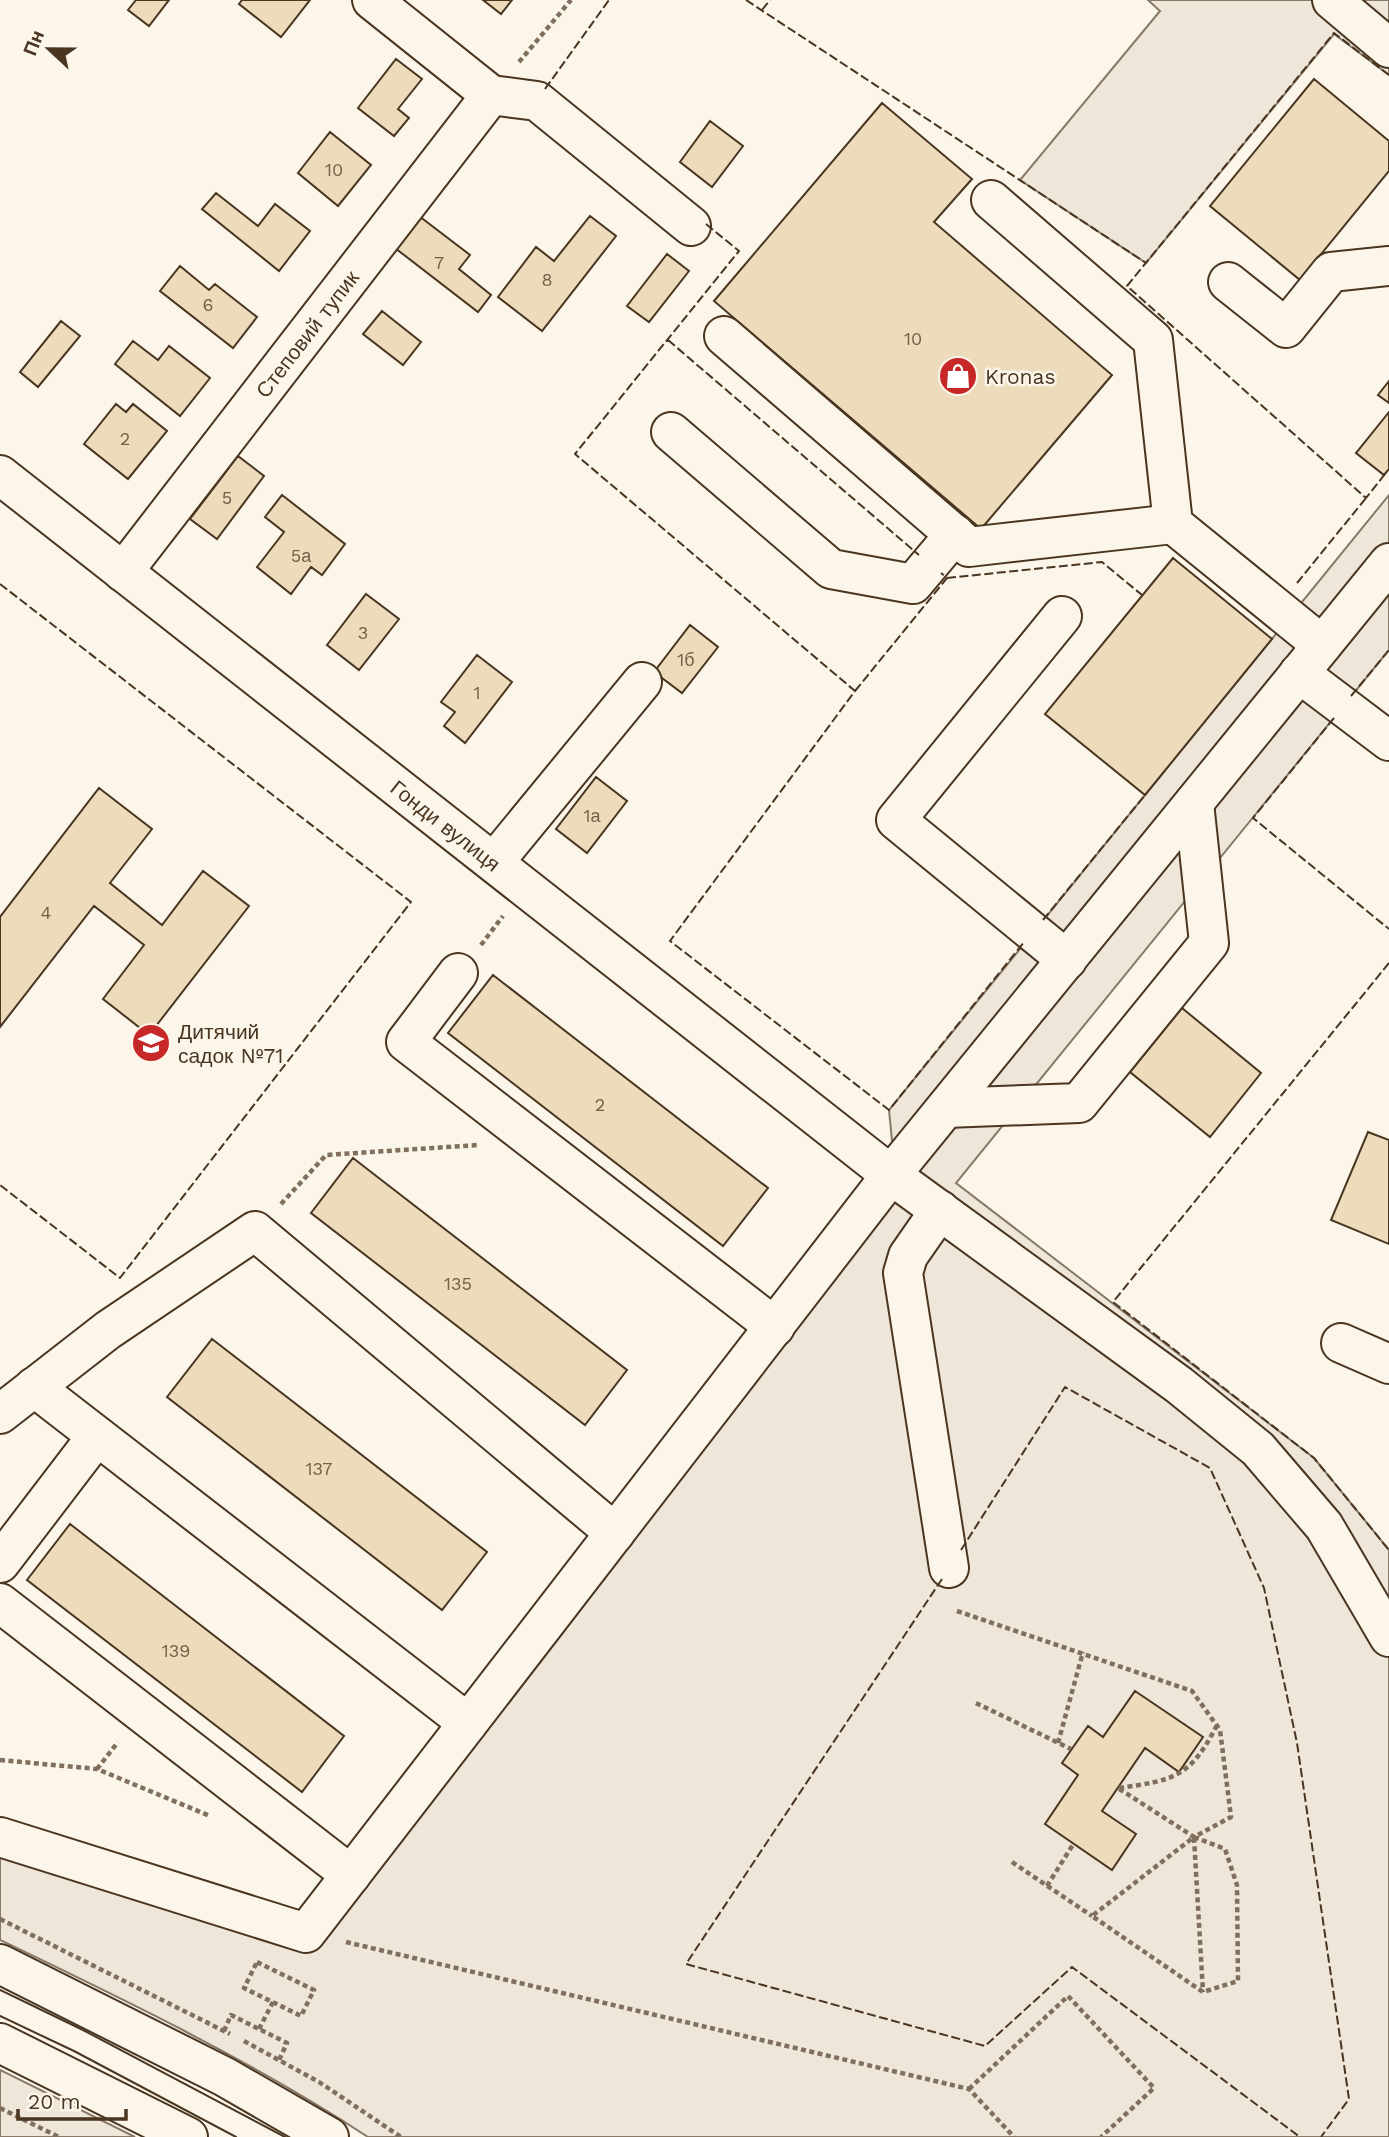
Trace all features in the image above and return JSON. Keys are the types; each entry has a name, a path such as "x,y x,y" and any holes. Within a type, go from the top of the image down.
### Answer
{"street":[{"path":"372,0 491,95 537,101 691,226"},
{"path":"1332,0 1389,48"},
{"name":"Степовий тупик","path":"123,572 491,95"},
{"path":"991,200 1153,340 1173,524 1311,659 1389,741"},
{"path":"1228,282 1286,328 1331,272 1389,266"},
{"path":"724,336 969,547 1173,524"},
{"path":"671,432 831,569 913,584 955,534"},
{"name":"Гонди вулиця","path":"0,475 495,861 891,1175 1180,1385 1258,1449 1324,1526 1389,1637"},
{"path":"0,1837 306,1933 891,1175 1389,563"},
{"path":"1062,616 896,820 1067,960"},
{"path":"495,861 642,682"},
{"path":"946,1108 1079,1103 1088,1093 1209,943 1194,803"},
{"path":"458,973 406,1042 775,1327"},
{"path":"940,1210 908,1256 903,1273 949,1569"},
{"path":"0,1414 108,1329 256,1230 615,1533"},
{"path":"1341,1343 1389,1364"},
{"path":"34,1387 468,1723"},
{"path":"0,1563 97,1437"},
{"path":"0,1603 351,1875"},
{"path":"0,1964 225,2077 329,2137"},
{"path":"0,2043 188,2137"}],"path":[{"path":"491,95 571,0"},
{"path":"256,1230 326,1155 479,1145"},
{"path":"957,1611 1192,1691 1220,1730 1231,1817 1194,1837 1093,1916"},
{"path":"1058,1743 1083,1652"},
{"path":"976,1703 1071,1749"},
{"path":"1203,1992 1238,1981 1237,1885 1225,1849 1194,1837 1118,1788 1178,1777 1192,1765 1217,1725"},
{"path":"0,1760 97,1769"},
{"path":"1194,1837 1203,1992"},
{"path":"1047,1886 1074,1843"},
{"path":"1012,1862 1203,1992"},
{"path":"306,1933 969,2089 1014,2137"},
{"path":"257,1962 314,1990 300,2016 272,2002 244,1988 257,1962"},
{"path":"969,2089 1068,1996 1154,2088 1101,2137"},
{"path":"259,2029 272,2002"},
{"path":"223,2031 231,2015 287,2043 279,2060"},
{"path":"0,2108 59,2137"}],"shaded area":[{"path":"1148,0 1389,0 1389,75 1334,34 1146,263 1020,180 1160,11"},
{"path":"1389,495 1389,650 956,1183 1314,1458 1389,1550 1389,2137 368,2137 234,2057 0,1940 0,1851 311,1948 897,1191 889,1110"},
{"path":"0,2070 135,2137 0,2137"}],"building":[{"path":"136,0 169,0 149,26 128,10"},
{"path":"242,0 310,0 281,37 239,4"},
{"path":"483,0 512,0 501,14"},
{"path":"396,59 422,79 398,109 409,118 394,136 358,108"},
{"path":"1314,79 1389,141 1389,171 1300,280 1210,206"},
{"path":"882,103 972,179 934,222 1112,375 981,529 714,301"},
{"path":"710,121 743,146 712,187 680,162"},
{"path":"330,132 371,165 338,206 298,173"},
{"path":"216,193 258,226 275,204 310,231 279,271 202,209"},
{"path":"419,216 470,255 459,269 491,295 478,312 395,248"},
{"path":"590,216 616,236 542,331 498,297 536,247 554,261"},
{"path":"667,254 689,271 649,322 627,306"},
{"path":"180,266 209,290 215,284 257,317 233,348 160,291"},
{"path":"382,311 421,342 403,365 363,334"},
{"path":"61,321 80,336 38,387 20,372"},
{"path":"133,341 158,360 169,346 210,378 180,416 115,364"},
{"path":"1389,381 1389,403 1378,395"},
{"path":"116,404 126,412 133,404 167,431 128,479 84,444"},
{"path":"1389,412 1389,469 1384,475 1356,453"},
{"path":"238,456 264,476 217,539 190,519"},
{"path":"282,495 345,544 322,575 311,567 291,594 257,567 284,532 265,517"},
{"path":"1173,558 1272,639 1145,795 1045,714"},
{"path":"366,594 399,619 359,670 327,645"},
{"path":"690,625 718,647 682,693 654,672"},
{"path":"477,655 512,682 465,743 444,726 455,712 441,702"},
{"path":"596,777 627,801 587,853 556,829"},
{"path":"99,788 152,829 110,883 162,925 203,871 249,906 149,1035 103,999 144,945 94,906 0,1027 0,917"},
{"path":"493,975 768,1188 723,1246 448,1033"},
{"path":"1182,1008 1261,1073 1210,1137 1130,1072"},
{"path":"1368,1132 1389,1140 1389,1244 1331,1220"},
{"path":"353,1158 627,1370 585,1425 311,1213"},
{"path":"212,1339 487,1552 442,1610 167,1397"},
{"path":"70,1524 344,1736 302,1792 27,1580"},
{"path":"1135,1691 1203,1737 1179,1772 1145,1748 1102,1811 1136,1834 1112,1870 1045,1824 1078,1775 1062,1763 1088,1726 1103,1737"}],"tram line":[{"path":"0,1990 83,2030 285,2137"},
{"path":"0,2016 74,2051 236,2137"}],"fence":[{"path":"545,89 609,0"},
{"path":"746,0 1146,263"},
{"path":"762,10 770,0"},
{"path":"1385,474 1366,498 1127,286 1334,33 1389,75"},
{"path":"706,224 739,251 575,454 855,691 670,941 889,1110 1025,941"},
{"path":"668,340 919,555"},
{"path":"1297,583 1366,498"},
{"path":"947,578 1102,562 1142,595"},
{"path":"855,691 947,578 941,573"},
{"path":"0,584 411,902 120,1278 0,1185"},
{"path":"1351,696 1389,650"},
{"path":"1334,718 1253,818 1389,929"},
{"path":"1043,920 1145,795"},
{"path":"1389,963 1113,1302 1314,1458 1389,1550"},
{"path":"961,1550 1065,1387 1210,1468 1264,1588 1297,1743 1349,2099 1321,2137"},
{"path":"942,1579 686,1964 985,2046 1072,1967 1300,2137"}],"place":[{"name":"Kronas","path":"958,376"},
{"name":"Дитячий садок №71","path":"151,1043"}]}
